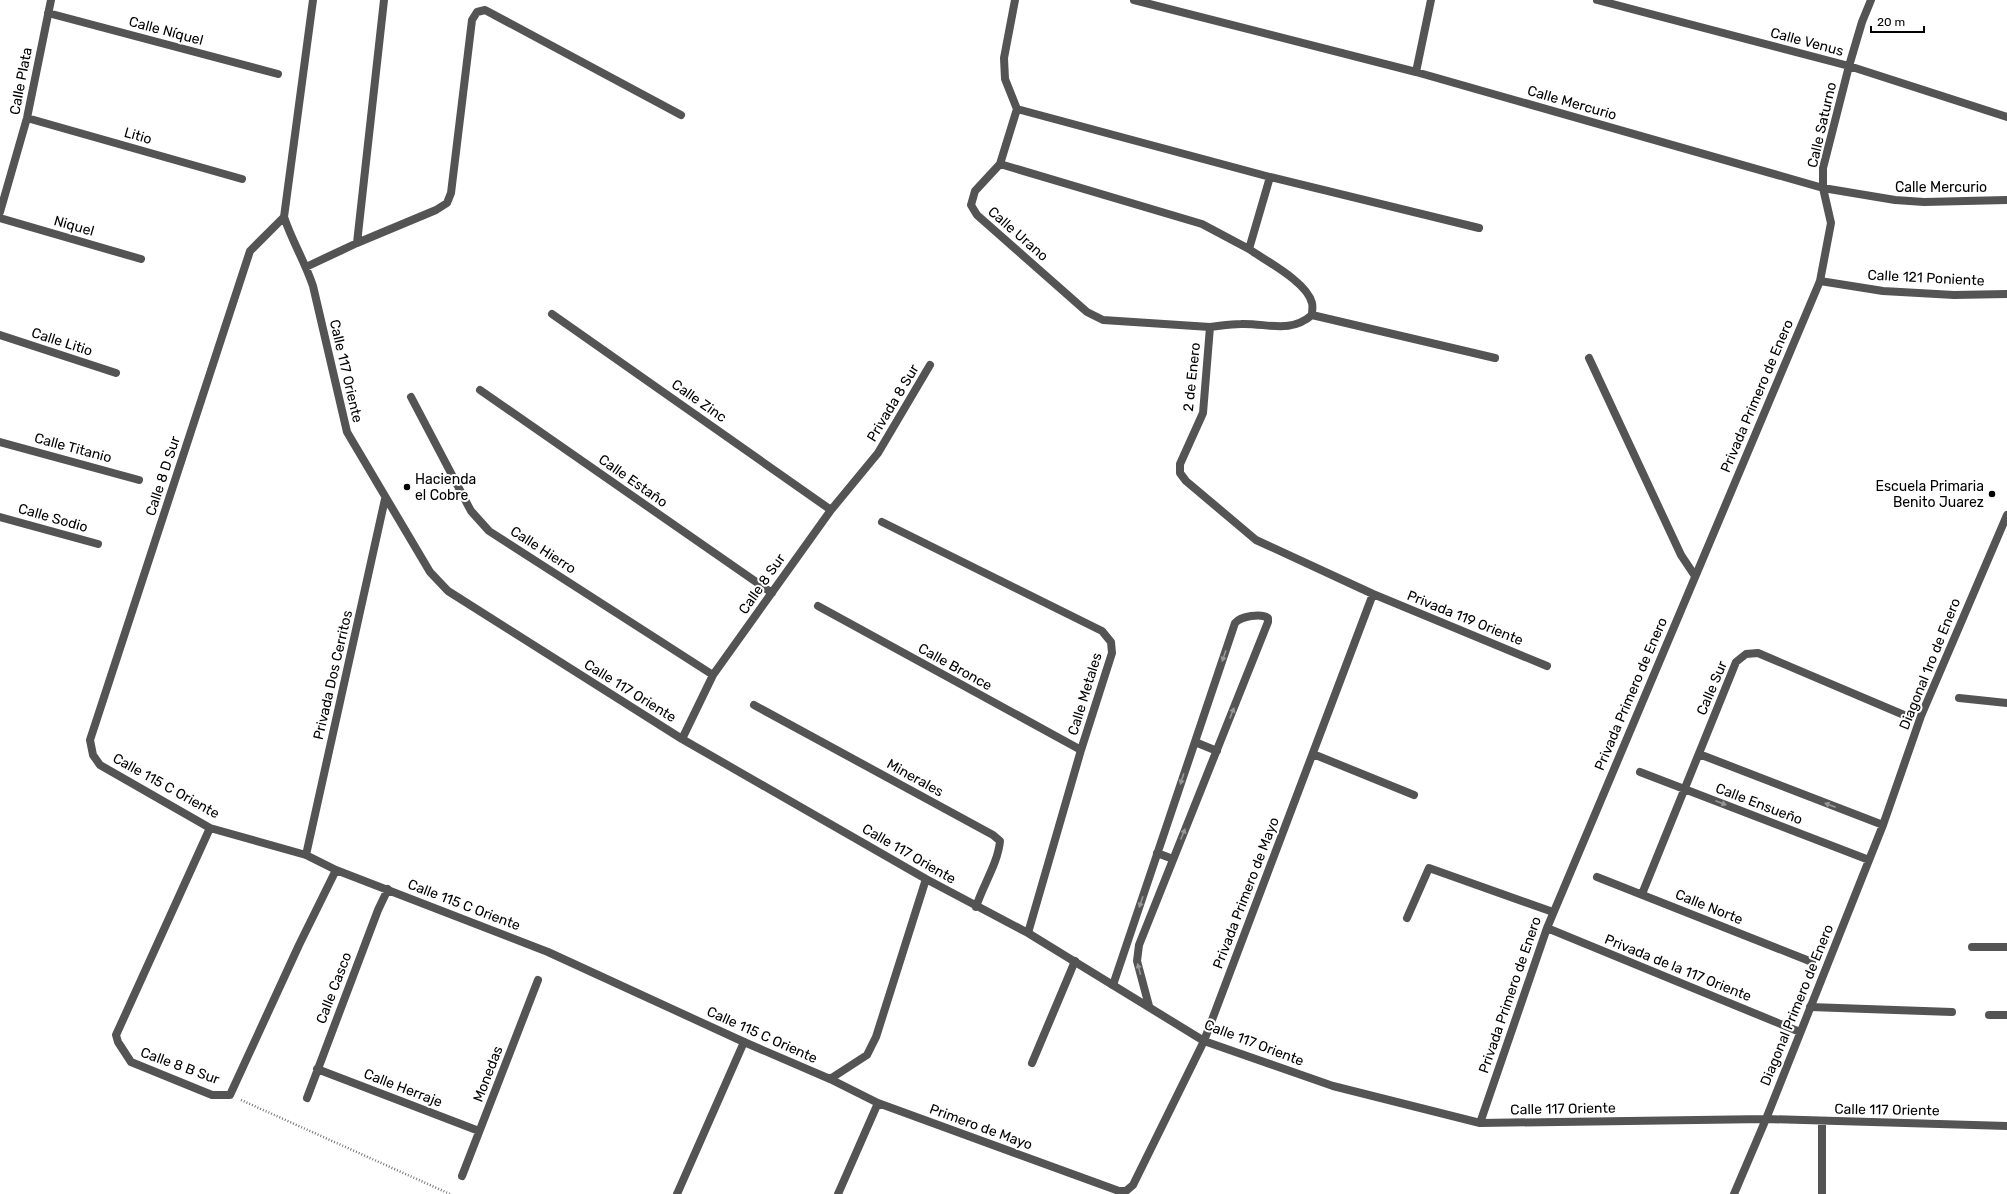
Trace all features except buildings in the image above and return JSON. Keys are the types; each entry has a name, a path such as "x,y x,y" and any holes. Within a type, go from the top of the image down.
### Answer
{"street":[{"name":"Calle Plata","path":"0,212 27,118 51,0"},
{"name":"Calle 117 Oriente","path":"313,0 284,217 293,243 306,267 313,286 347,432 385,499 430,572 448,591 682,739 926,879 976,907 1028,933 1204,1041 1333,1086 1480,1123 1766,1119 2007,1126"},
{"path":"357,243 384,0"},
{"path":"1015,0 1004,58 1005,79 1018,109 1270,177 1479,228"},
{"name":"Calle Mercurio","path":"1134,0 1416,72 1823,188 1895,200 1924,202 2007,200"},
{"path":"1416,72 1431,0"},
{"name":"Calle Venus","path":"1597,0 1849,66 2007,117"},
{"name":"Calle Saturno","path":"1820,281 1831,223 1823,188 1823,168 1849,66 1862,22 1871,0"},
{"path":"306,267 357,243 436,210 447,202 451,193 472,20 477,12 485,10 681,115"},
{"name":"Calle Níquel","path":"48,13 278,74"},
{"name":"Calle Urano","path":"1018,109 1000,164 975,191 971,206 977,215 1088,312 1103,320 1210,327"},
{"name":"Litio","path":"27,118 242,179"},
{"path":"1000,164 1202,224 1249,249 1298,283 1307,291 1312,304 1312,315 1495,358"},
{"path":"1249,249 1270,177"},
{"name":"Calle 8 D Sur","path":"93,755 90,740 250,251 284,217"},
{"name":"Niquel","path":"0,218 141,259"},
{"name":"Calle 121 Poniente","path":"1820,281 1883,291 1954,295 2007,294"},
{"name":"Privada Primero de Enero","path":"1480,1123 1553,912 1820,281"},
{"name":"Calle Zinc","path":"552,314 831,510"},
{"name":"2 de Enero","path":"1312,315 1303,323 1287,327 1240,324 1210,327 1203,413 1180,464 1180,473 1186,481 1256,540 1373,594"},
{"name":"Calle Litio","path":"0,336 116,373"},
{"path":"1589,358 1681,555 1695,576"},
{"name":"Privada 8 Sur","path":"878,453 930,366"},
{"name":"Calle Estaño","path":"480,390 772,593"},
{"name":"Calle Hierro","path":"411,397 471,511 484,526 713,675"},
{"name":"Calle Titanio","path":"0,442 139,480"},
{"name":"Calle 8 Sur","path":"682,739 713,675 831,510 878,453"},
{"name":"Privada Dos Cerritos","path":"306,856 385,499"},
{"name":"Diagonal 1ro de Enero","path":"1883,825 1921,716 2007,515"},
{"name":"Calle Sodio","path":"0,517 98,544"},
{"name":"Calle Metales","path":"882,522 1102,631 1111,642 1112,653 1081,750 1028,933"},
{"name":"Privada 119 Oriente","path":"1373,594 1547,666"},
{"name":"Privada Primero de Mayo","path":"1126,1191 1133,1185 1204,1041 1373,594"},
{"name":"Calle Bronce","path":"818,606 1081,750"},
{"path":"1114,985 1235,623 1242,618 1265,616 1268,618 1268,622 1137,952 1149,1006"},
{"name":"Calle Sur","path":"1642,894 1736,662 1746,654 1758,653 1904,715"},
{"path":"1959,698 2007,704"},
{"name":"Minerales","path":"754,705 986,831 1000,841 999,852 983,887 976,907"},
{"path":"1195,742 1216,751"},
{"path":"1313,754 1414,795"},
{"name":"Calle Ensueño","path":"1699,754 1883,825"},
{"name":"Calle 115 C Oriente","path":"93,755 100,765 210,828 306,856 336,870 548,952 744,1042 830,1079"},
{"name":"Calle Ensueño","path":"1640,772 1869,860"},
{"name":"Diagonal Primero de Enero","path":"1734,1194 1766,1119 1883,825"},
{"name":"Calle 8 B Sur","path":"210,828 116,1035 118,1042 131,1062 212,1095 230,1096 298,945 336,870"},
{"path":"1158,854 1173,859"},
{"path":"1407,918 1429,868 1553,912"},
{"name":"Calle Norte","path":"1597,877 1812,962"},
{"path":"830,1079 867,1055 876,1037 926,879"},
{"name":"Calle Casco","path":"307,1098 378,910 388,889"},
{"name":"Privada de la 117 Oriente","path":"1547,928 1800,1032"},
{"path":"1972,947 2007,947"},
{"path":"1032,1063 1075,961"},
{"name":"Monedas","path":"462,1176 538,980"},
{"path":"1810,1007 1952,1012"},
{"path":"1989,1015 2007,1015"},
{"path":"677,1194 744,1042"},
{"name":"Calle Herraje","path":"317,1069 479,1131"},
{"name":"Primero de Mayo","path":"830,1079 878,1103 1119,1191 1126,1191"},
{"path":"838,1194 878,1103"},
{"path":"1822,1121 1822,1194"}],"path":[{"path":"230,1096 450,1194"}],"place":[{"name":"Hacienda el Cobre","path":"407,487"},
{"name":"Escuela Primaria Benito Juarez","path":"1992,494"}]}
